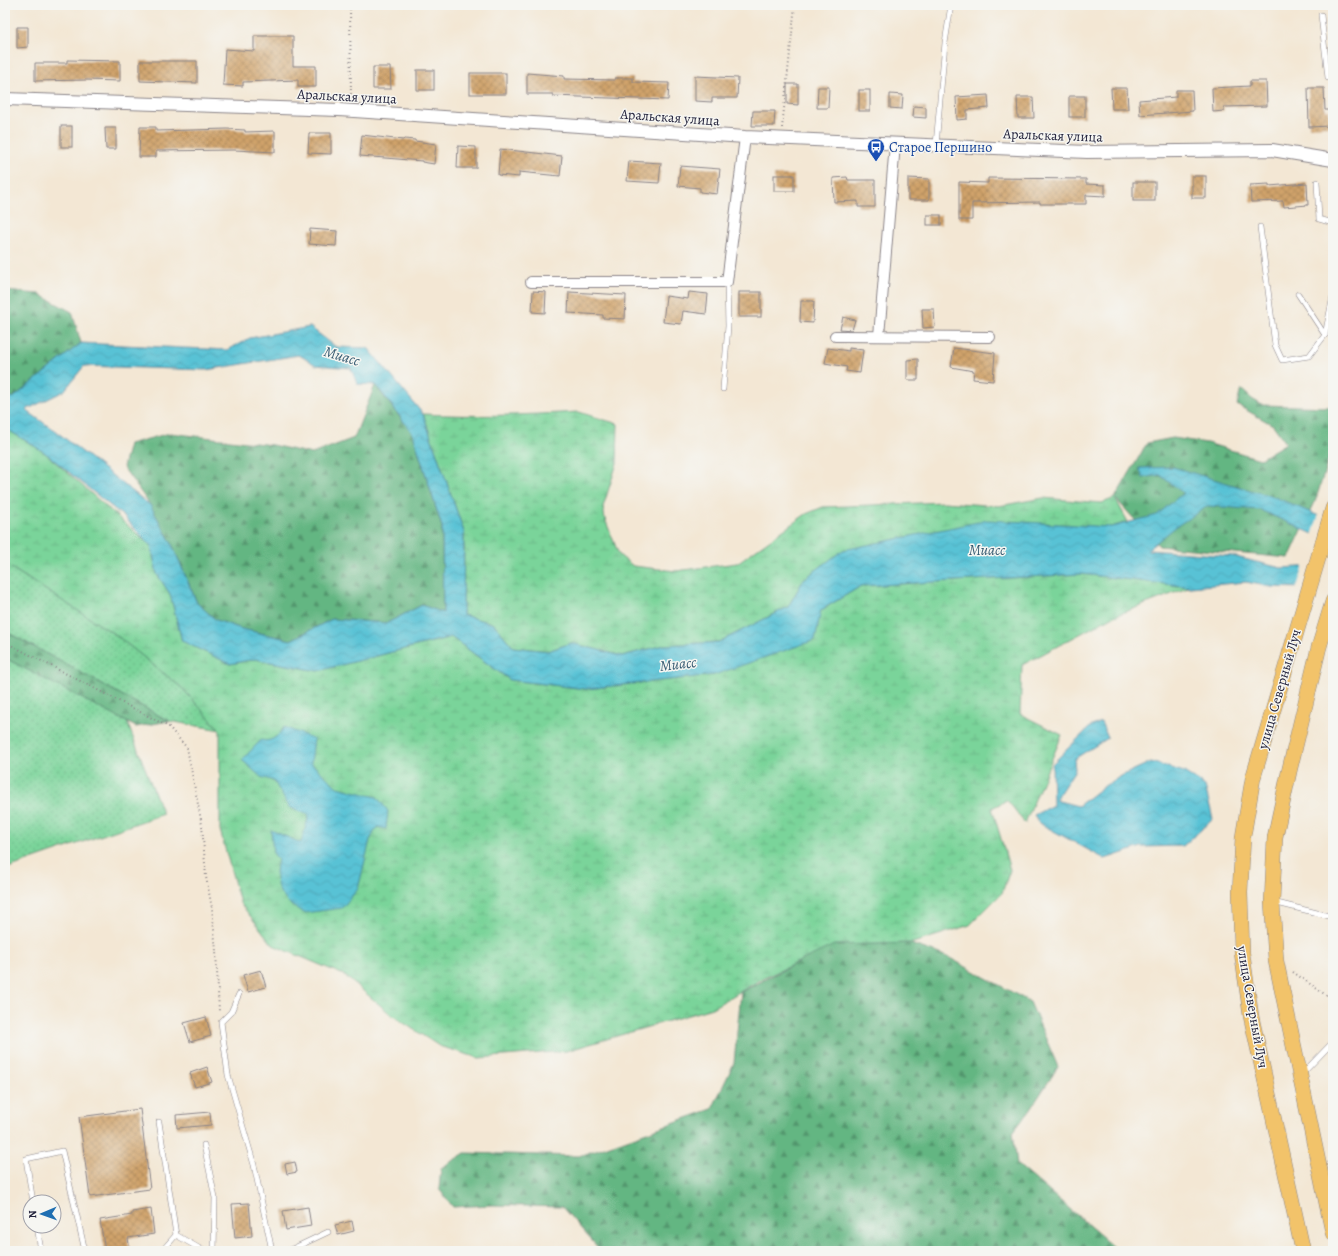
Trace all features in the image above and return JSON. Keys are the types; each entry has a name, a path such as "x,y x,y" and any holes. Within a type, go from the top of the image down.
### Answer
{"main road":[{"name":"улица Северный Луч","path":"1303,1251 1251,1016 1242,953 1240,892 1243,837 1253,778 1333,508"},
{"name":"улица Северный Луч","path":"1333,601 1319,647 1289,772 1276,837 1272,902 1276,961 1333,1233"}],"street":[{"name":"Аральская улица","path":"5,100 351,110 780,139 1087,152 1272,150 1333,159"},
{"path":"532,282 727,282 745,137"},
{"path":"879,336 895,144"},
{"path":"834,336 990,337"}],"lane":[{"path":"936,146 945,43 951,5"},
{"path":"1321,15 1328,78 1333,78"},
{"path":"1317,182 1319,219 1333,223"},
{"path":"1260,227 1275,345 1282,360 1309,356 1325,335 1333,296"},
{"path":"723,389 728,326 727,282"},
{"path":"1298,294 1325,335"},
{"path":"1272,902 1333,917"},
{"path":"239,994 231,1012 221,1022 228,1075 254,1165 272,1251"},
{"path":"1300,1076 1333,1042"},
{"path":"159,1122 176,1235 162,1251"},
{"path":"204,1145 215,1198 214,1251"},
{"path":"32,1194 26,1159 62,1151 85,1251"},
{"path":"288,1251 328,1232"},
{"path":"38,1234 41,1251"},
{"path":"176,1235 204,1251"}],"path":[{"path":"350,5 351,110"},
{"path":"780,139 795,5"},
{"path":"5,642 169,727 187,748 202,825 206,877 212,908 216,951 218,1005 221,1022"},
{"path":"1276,961 1333,1000"}],"green space":[{"path":"5,291 39,294 72,312 81,343 13,398 5,395"},
{"path":"375,385 413,434 442,527 443,613 422,605 387,623 332,619 291,640 242,629 216,620 197,603 171,542 150,505 123,467 129,444 170,433 272,445 312,454 354,438"},
{"path":"1241,389 1252,399 1262,405 1333,407 1333,445 1315,502 1289,558 1159,546 1115,498 1147,443 1173,438 1207,443 1260,459 1286,443 1273,425 1237,405"},
{"path":"579,412 618,424 617,463 603,507 605,519 619,555 633,566 676,571 737,563 806,514 823,507 944,502 999,506 1043,498 1102,503 1115,498 1128,522 1111,527 804,579 788,607 719,642 665,645 622,656 571,643 548,651 513,647 494,624 463,615 464,532 423,414 501,415"},
{"path":"5,428 44,452 151,546 157,574 170,594 182,641 230,664 255,659 318,671 451,637 510,680 586,689 714,675 861,586 1082,574 1190,587 1112,617 1022,665 1020,714 1062,735 1025,823 1007,800 992,808 1010,870 1002,893 970,925 913,943 834,945 760,980 712,1008 566,1051 479,1058 439,1046 393,1016 344,975 273,945 240,903 220,830 220,730 182,688 116,635 5,564"},
{"path":"5,564 116,635 182,688 220,730 169,721 5,631"},
{"path":"5,631 169,721 136,727 5,658"},
{"path":"5,658 127,722 163,814 5,869"},
{"path":"908,943 948,957 1030,1002 1058,1067 1030,1110 1013,1132 1017,1164 1119,1251 601,1251 562,1207 491,1205 453,1207 439,1189 441,1168 465,1153 579,1156 712,1109 734,1063 741,992 831,945"}],"water":[{"name":"Миасс","path":"310,327 336,347 368,348 423,414 464,532 463,615 494,624 513,647 548,651 571,643 622,656 665,645 719,642 788,607 804,579 843,550 988,520 1111,527 1157,515 1183,493 1160,475 1143,478 1139,468 1173,467 1277,498 1333,522 1333,543 1260,510 1208,506 1177,526 1147,550 1232,556 1281,568 1333,565 1333,589 1271,587 1246,582 1190,587 1082,574 861,586 821,610 815,640 714,675 586,689 510,680 451,637 318,671 255,659 230,664 182,641 170,594 157,574 151,546 123,516 44,452 5,428 5,395 13,398 81,343 227,350 250,338","holes":["299,355 316,365 351,368 357,384 376,385 413,434 442,527 443,613 422,605 387,623 332,619 291,640 242,629 216,620 197,603 171,542 150,505 62,436 26,410 64,391 84,366 206,370"]},
{"path":"1101,722 1108,738 1074,759 1075,770 1055,800 1078,806 1101,788 1123,775 1151,762 1184,772 1205,786 1213,819 1183,846 1141,847 1105,859 1039,823 1034,815 1053,805 1052,764 1090,727"},
{"path":"284,727 314,739 311,763 337,787 377,797 388,811 386,829 377,827 370,840 358,889 342,908 304,913 288,902 277,886 276,870 278,859 273,853 271,830 301,843 309,815 289,807 274,781 261,777 242,760 261,740 271,740 280,733"}],"pier":[{"path":"1319,514 1333,519 1333,545 1312,536"},
{"path":"1333,563 1333,591 1296,590 1304,565"}],"building":[{"path":"17,27 28,27 28,47 17,48"},
{"path":"254,36 293,36 293,66 316,66 316,87 298,87 298,80 243,82 243,86 223,85 225,49 254,51"},
{"path":"67,60 120,61 120,81 35,81 35,63 67,63"},
{"path":"140,61 197,61 197,83 140,81"},
{"path":"373,67 390,67 391,89 373,89"},
{"path":"417,70 434,70 434,90 417,90"},
{"path":"470,73 506,73 506,94 470,94"},
{"path":"527,73 564,76 564,79 615,80 615,78 633,78 633,82 669,83 668,100 527,94"},
{"path":"695,76 738,78 737,98 712,98 712,102 695,101"},
{"path":"1250,81 1266,81 1267,106 1224,107 1224,111 1213,112 1212,88 1250,86"},
{"path":"787,84 798,84 798,105 787,104"},
{"path":"818,87 829,87 828,108 817,108"},
{"path":"1111,88 1127,88 1128,109 1112,109"},
{"path":"1308,88 1324,88 1325,110 1329,110 1330,126 1309,127"},
{"path":"859,90 870,90 870,111 859,111"},
{"path":"1176,90 1192,90 1193,111 1140,115 1139,100 1176,97"},
{"path":"890,94 903,95 902,109 890,108"},
{"path":"988,95 989,108 967,110 967,119 957,120 956,97"},
{"path":"1069,96 1085,96 1085,117 1069,117"},
{"path":"1017,97 1033,97 1034,118 1018,118"},
{"path":"914,106 926,107 926,118 913,117"},
{"path":"753,111 775,111 774,126 752,126"},
{"path":"61,126 72,126 72,147 61,147"},
{"path":"140,127 156,127 156,131 227,129 245,130 245,132 275,131 275,152 234,150 156,151 156,157 139,157"},
{"path":"105,128 116,128 116,149 106,149"},
{"path":"309,133 331,133 331,154 308,153"},
{"path":"362,135 415,140 436,144 434,164 422,161 360,156"},
{"path":"458,146 476,147 476,168 457,168"},
{"path":"500,149 562,156 560,176 519,172 519,177 498,175"},
{"path":"629,161 661,163 659,183 627,181"},
{"path":"680,166 720,169 717,194 700,192 700,188 678,186"},
{"path":"774,175 794,175 794,191 774,191"},
{"path":"1192,176 1206,176 1206,198 1192,198"},
{"path":"847,177 848,180 875,180 875,207 858,207 858,201 834,202 833,178"},
{"path":"908,178 929,179 929,200 908,200"},
{"path":"988,178 1086,179 1086,184 1105,185 1105,196 1086,195 1086,204 1040,204 1040,202 972,203 972,220 959,220 959,182 988,183"},
{"path":"1133,182 1155,182 1155,201 1133,201"},
{"path":"1307,183 1308,205 1284,207 1283,201 1251,202 1250,185 1269,184 1269,186"},
{"path":"927,215 941,215 941,225 927,225"},
{"path":"310,229 337,231 336,246 309,244"},
{"path":"533,291 546,292 545,313 532,312"},
{"path":"569,292 626,295 625,319 603,318 603,315 568,313"},
{"path":"689,292 708,294 706,314 683,311 681,324 663,322 666,296 688,299"},
{"path":"739,292 761,292 761,317 739,317"},
{"path":"801,301 814,301 813,323 800,322"},
{"path":"922,309 934,309 935,327 923,328"},
{"path":"843,317 855,320 852,330 840,329"},
{"path":"828,348 849,351 849,348 863,350 860,373 846,371 847,367 825,363"},
{"path":"954,348 995,353 993,381 973,379 974,371 951,367"},
{"path":"918,359 918,380 907,380 907,360"},
{"path":"261,970 266,987 248,992 243,975"},
{"path":"206,1017 211,1036 190,1042 184,1023"},
{"path":"207,1067 212,1082 195,1087 190,1073"},
{"path":"140,1109 150,1189 90,1197 79,1117"},
{"path":"210,1112 211,1125 177,1128 176,1115"},
{"path":"295,1162 297,1172 287,1174 285,1164"},
{"path":"249,1203 252,1236 235,1238 232,1204"},
{"path":"308,1207 311,1226 286,1230 283,1211"},
{"path":"151,1209 154,1234 128,1238 130,1251 105,1251 100,1220 132,1215 132,1212"},
{"path":"352,1221 354,1231 338,1235 335,1225"}],"place":[{"name":"Старое Першино","path":"876,162"}]}
